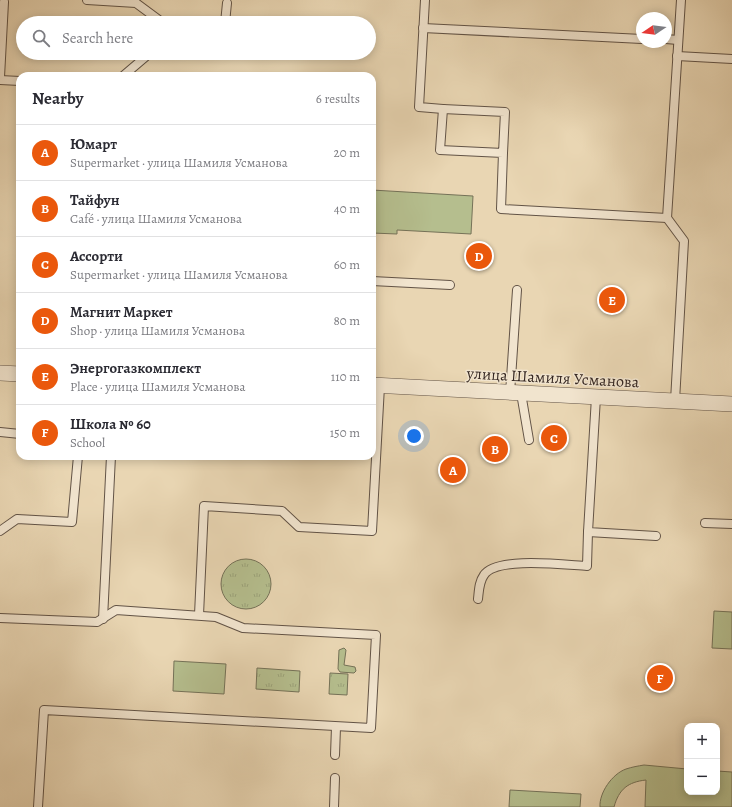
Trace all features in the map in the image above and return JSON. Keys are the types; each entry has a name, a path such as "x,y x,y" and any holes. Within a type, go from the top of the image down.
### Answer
{"street":[{"path":"0,373 16,374"},
{"name":"улица Шамиля Усманова","path":"376,386 732,404"}],"lane":[{"path":"87,0 136,3 154,16"},
{"path":"425,0 419,108 505,112 501,209 667,218"},
{"path":"675,401 684,241 667,218 681,0"},
{"path":"4,2 0,78 16,80"},
{"path":"226,16 227,3"},
{"path":"423,28 636,39"},
{"path":"672,40 678,40"},
{"path":"677,56 732,59"},
{"path":"128,72 142,60"},
{"path":"443,109 440,150 503,153"},
{"path":"376,281 450,285"},
{"path":"517,290 516,393 529,440"},
{"path":"478,599 480,585 485,573 504,564 587,566 596,397"},
{"path":"0,432 16,434"},
{"path":"0,532 17,519 72,522 78,460"},
{"path":"103,619 111,460"},
{"path":"199,615 204,506 282,511 299,527 372,530 374,460"},
{"path":"704,523 732,524"},
{"path":"588,532 656,536"},
{"path":"0,618 97,622 116,610 216,617 244,628 376,635 371,728 44,710 38,807"},
{"path":"335,754 336,727"},
{"path":"334,807 335,778"}],"green space":[{"path":"376,190 473,196 471,234 397,230 397,234 376,233"},
{"path":"241,559 251,559 264,566 271,579 271,589 264,602 251,609 241,609 232,605 225,598 221,589 221,579 225,570 232,563"},
{"path":"714,611 732,612 732,649 712,648"},
{"path":"344,648 346,650 344,665 355,667 356,671 354,673 340,672 338,669 339,650"},
{"path":"174,661 226,664 224,694 173,691"},
{"path":"257,668 300,671 299,692 256,689"},
{"path":"330,673 348,674 347,695 329,694"},
{"path":"644,765 684,769 684,795 720,795 720,771 732,772 732,807 645,807 646,780 634,783 625,788 619,795 614,807 600,807 604,790 611,780 621,771"},
{"path":"510,790 581,794 580,807 509,807"}],"place":[{"name":"Магнит Маркет","path":"479,256"},
{"name":"Энергогазкомплект","path":"612,300"},
{"name":"Ассорти","path":"554,438"},
{"name":"Тайфун","path":"495,449"},
{"name":"Юмарт","path":"453,470"},
{"name":"Школа № 60","path":"660,678"}]}
